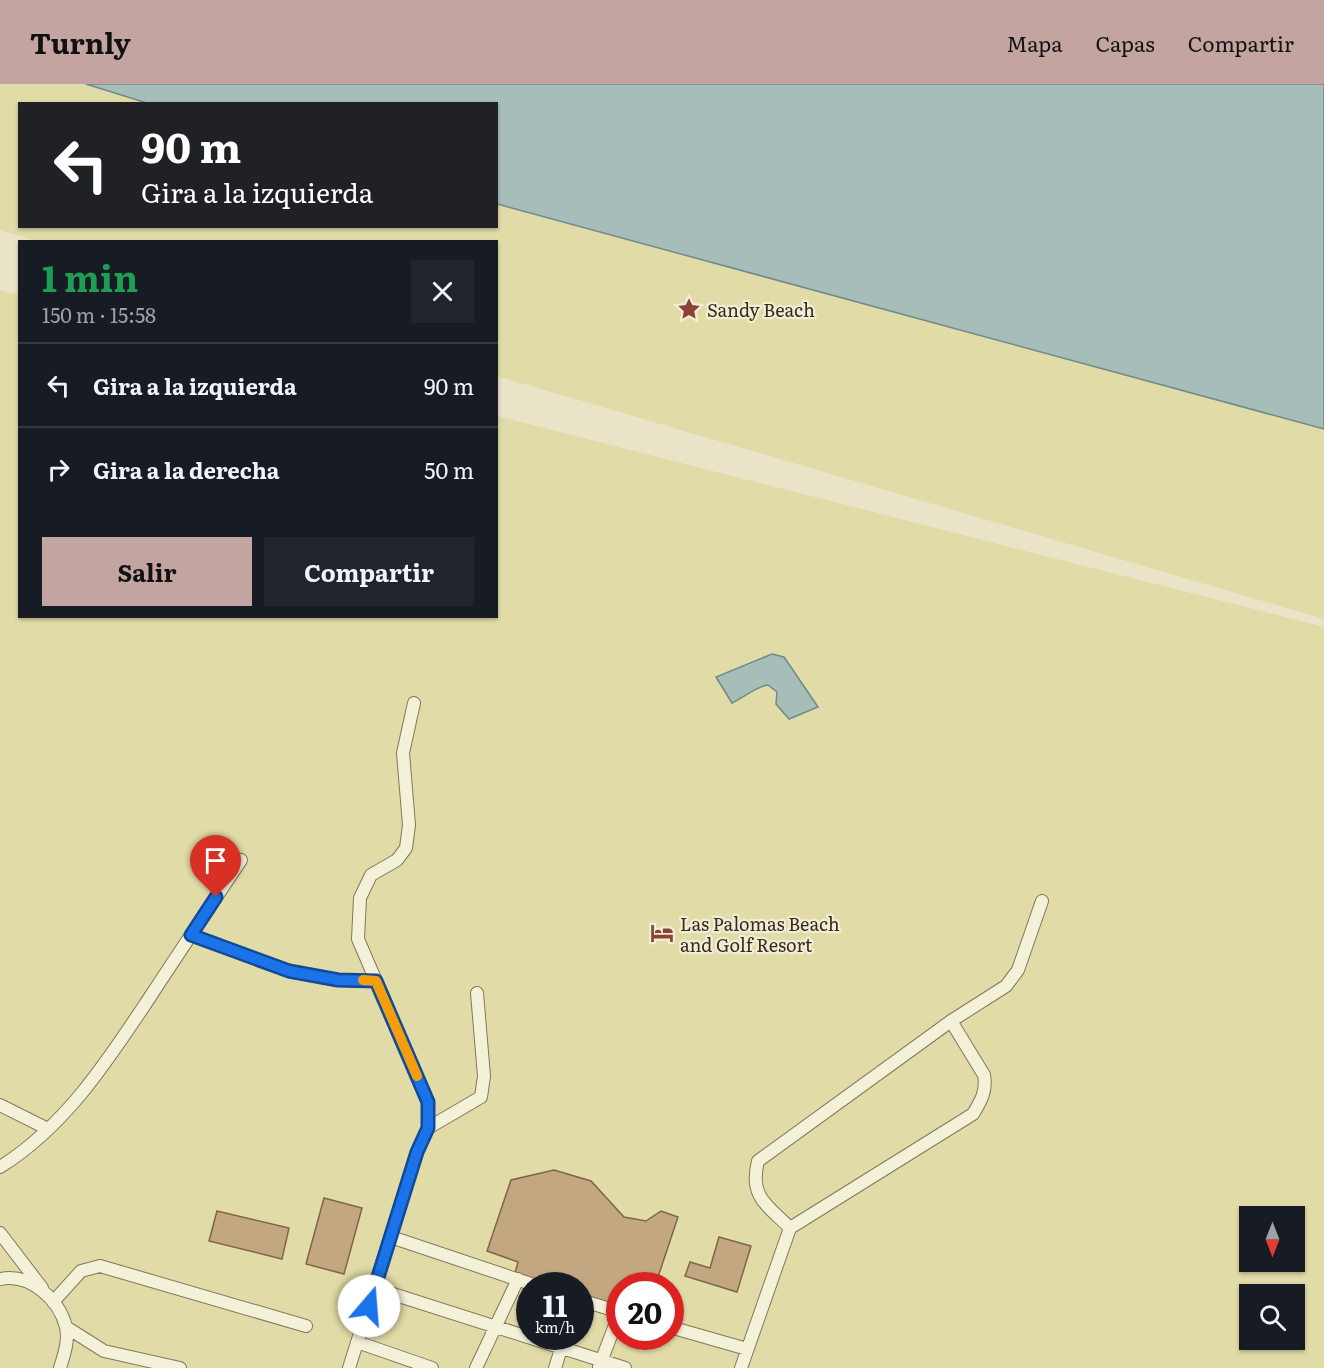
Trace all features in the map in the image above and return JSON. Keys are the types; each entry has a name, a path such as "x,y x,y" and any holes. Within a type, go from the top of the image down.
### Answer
{"lane":[{"path":"349,1368 417,1152 428,1128 428,1102 358,939 360,898 371,875 397,860 406,848 409,825 403,753 414,703"},
{"path":"0,1167 18,1156 73,1106 241,860"},
{"path":"790,1228 760,1197 754,1179 759,1161 951,1021 1006,986 1018,970 1042,901"},
{"path":"191,935 289,971 338,980 376,981"},
{"path":"428,1128 481,1097 484,1076 477,993"},
{"path":"741,1368 790,1228 973,1114 982,1099 986,1084 984,1075 951,1021"},
{"path":"0,1105 48,1129"},
{"path":"0,1233 53,1302 66,1327 67,1348 60,1368"},
{"path":"392,1237 516,1278"},
{"path":"53,1302 81,1271 100,1266 306,1326"},
{"path":"0,1279 26,1281 44,1291"},
{"path":"476,1368 486,1352 495,1325 516,1283"},
{"path":"374,1288 516,1333"},
{"path":"66,1327 104,1351 180,1368"},
{"path":"684,1331 747,1349"},
{"path":"357,1342 432,1368"},
{"path":"600,1364 606,1348"},
{"path":"555,1368 561,1350"},
{"path":"564,1350 600,1364 625,1368"}],"sand":[{"name":"Sandy Beach","path":"0,84 86,84 147,102 18,102 18,228 498,228 498,204 1324,429 1324,619 498,376 498,240 32,240 0,230"},
{"name":"Las Palomas Beach and Golf Resort","path":"0,290 18,295 18,618 498,618 498,416 1324,627 1324,1368 0,1368"}],"water":[{"path":"86,84 1324,84 1324,429 498,204 498,102 144,102"},
{"path":"772,654 784,657 818,707 789,719 776,704 777,692 768,685 732,703 716,677"}],"building":[{"path":"554,1170 591,1181 624,1217 646,1221 661,1211 678,1217 660,1272 606,1272 606,1303 594,1299 594,1272 515,1273 518,1262 487,1251 511,1180"},
{"path":"324,1198 362,1208 344,1274 306,1264"},
{"path":"217,1211 289,1228 282,1259 209,1241"},
{"path":"719,1237 751,1246 737,1292 685,1276 690,1262 710,1268"}],"slow traffic":[{"path":"363,980 376,981 417,1076"}],"place":[{"name":"Sandy Beach","path":"689,309"},
{"name":"Las Palomas Beach and Golf Resort","path":"662,933"}],"route":[{"path":"216,897 191,935 289,971 338,980 376,981 428,1102 428,1128 417,1152 369,1306"}]}
